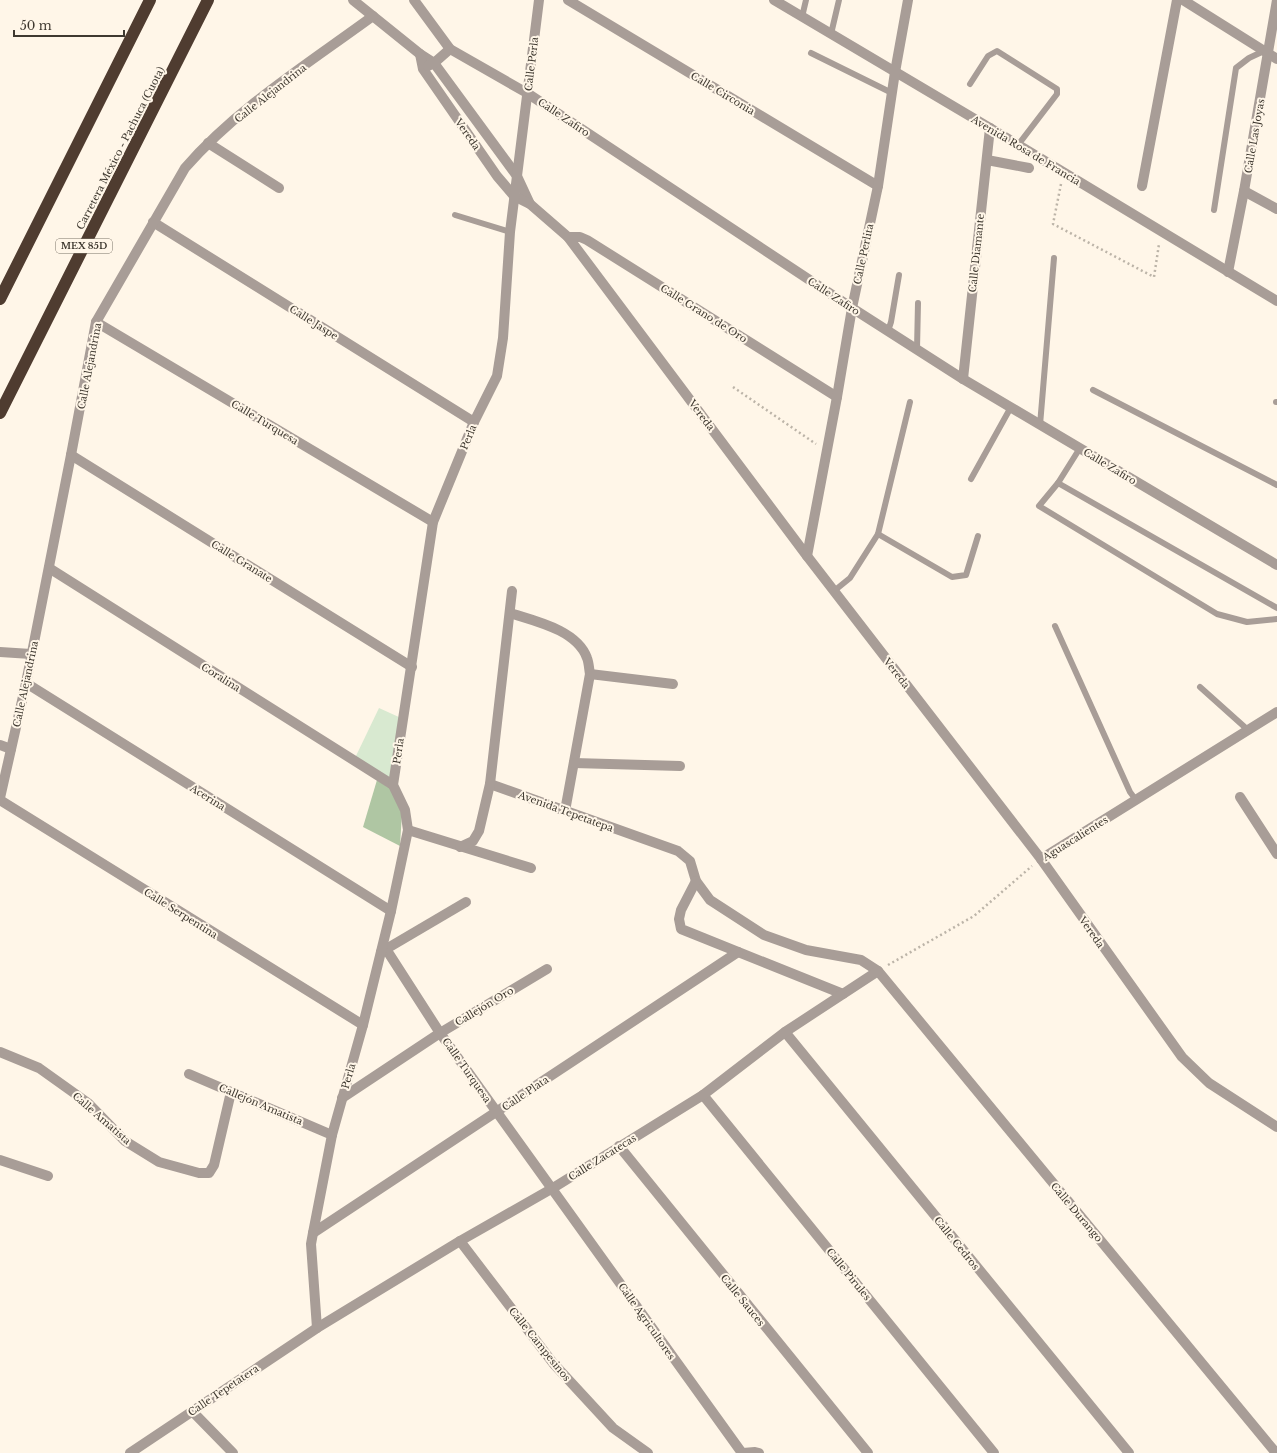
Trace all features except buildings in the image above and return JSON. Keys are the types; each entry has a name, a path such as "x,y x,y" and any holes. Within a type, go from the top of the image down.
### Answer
{"highway":[{"path":"0,299 150,0"},
{"name":"Carretera México - Pachuca (Cuota)","path":"0,414 208,0"}],"street":[{"name":"Vereda","path":"353,0 420,54 434,63 517,176 530,204"},
{"name":"Calle Zafiro","path":"414,0 450,49 528,93 852,308 962,379 1277,565"},
{"name":"Calle Perla","path":"517,176 539,0"},
{"name":"Calle Circonia","path":"568,0 878,186"},
{"name":"Avenida Rosa de Francia","path":"774,0 1065,173 1277,302"},
{"name":"Calle Perlita","path":"807,556 852,308 878,186 895,72 908,0"},
{"path":"1142,186 1177,0"},
{"path":"1183,0 1277,59"},
{"name":"Calle Las Joyas","path":"1228,272 1244,191 1266,53 1275,27 1277,0"},
{"name":"Calle Alejandrina","path":"0,799 26,683 96,322 185,168 208,143 261,98 373,16"},
{"path":"423,69 434,63 450,49"},
{"name":"Vereda","path":"420,54 423,69 497,176 514,196 530,204 568,237 807,556 1041,859 1182,1057 1209,1083 1277,1127"},
{"name":"Calle Diamante","path":"962,379 990,128"},
{"path":"208,143 279,188"},
{"path":"987,160 1029,168"},
{"name":"Perla","path":"317,1328 312,1244 313,1233 332,1135 383,950 408,830 405,810 393,786 434,522 474,422 497,376 503,338 510,232 517,176"},
{"path":"1244,191 1277,209"},
{"name":"Calle Jaspe","path":"153,222 474,422"},
{"name":"Calle Grano de Oro","path":"568,237 580,237 587,240 837,397"},
{"name":"Calle Turquesa","path":"96,322 434,522"},
{"name":"Calle Granate","path":"71,455 412,667"},
{"name":"Coralina","path":"49,568 393,786"},
{"path":"460,847 473,841 479,831 490,784 512,591"},
{"path":"510,613 553,627 577,643 587,658 590,674 565,811"},
{"path":"0,652 31,654"},
{"path":"590,674 673,684"},
{"name":"Acerina","path":"26,683 391,911"},
{"name":"Aguascalientes","path":"1041,859 1277,712"},
{"path":"0,745 11,749"},
{"path":"574,763 680,766"},
{"name":"Avenida Tepetatepa","path":"490,784 678,851 690,862 696,881 710,900 764,935 806,950 861,960 878,971"},
{"path":"1240,797 1277,854"},
{"name":"Calle Serpentina","path":"0,799 363,1025"},
{"path":"408,830 531,868"},
{"path":"696,881 681,910 679,919 681,929 843,994"},
{"path":"383,950 466,902"},
{"name":"Calle Turquesa","path":"383,950 496,1112 553,1188"},
{"name":"Calle Plata","path":"313,1233 738,952"},
{"name":"Callejón Oro","path":"342,1098 440,1033 547,969"},
{"name":"Calle Zacatecas","path":"317,1328 460,1241 553,1188 703,1095 785,1032 878,971"},
{"name":"Calle Durango","path":"878,971 1276,1453"},
{"name":"Calle Cedros","path":"785,1032 1129,1453"},
{"name":"Calle Amatista","path":"0,1052 39,1068 88,1103 125,1141 159,1162 199,1173 209,1173 214,1165 231,1092"},
{"name":"Callejón Amatista","path":"189,1074 332,1135"},
{"name":"Calle Pirules","path":"703,1095 994,1453"},
{"name":"Calle Sauces","path":"619,1146 868,1453"},
{"path":"0,1160 48,1176"},
{"name":"Calle Agricultores","path":"553,1188 742,1453"},
{"name":"Calle Campesinos","path":"460,1241 553,1363 613,1428 648,1453"},
{"name":"Calle Tepetatera","path":"130,1453 317,1328"},
{"path":"192,1411 233,1453"},
{"path":"742,1453 759,1453"}],"lane":[{"path":"802,17 806,0"},
{"path":"831,34 838,0"},
{"path":"970,84 988,56 997,51 1057,89 1058,94 1018,145"},
{"path":"811,53 877,84 892,93"},
{"path":"1214,210 1236,68 1249,58 1266,53"},
{"path":"455,215 510,232"},
{"path":"1040,424 1054,258"},
{"path":"888,331 891,322 899,275"},
{"path":"917,350 918,303"},
{"path":"1093,390 1277,485"},
{"path":"834,591 850,578 878,534 910,402"},
{"path":"971,479 1011,407"},
{"path":"1080,448 1058,483 1039,506 1217,614 1247,622 1277,619"},
{"path":"1058,483 1277,608"},
{"path":"878,534 952,577 966,575 978,536"},
{"path":"1055,626 1130,792 1136,800"},
{"path":"1200,688 1248,730"}],"path":[{"path":"1065,173 1062,180 1053,224 1154,277 1161,232"},
{"path":"733,387 818,446 827,448"},
{"name":"Aguascalientes","path":"878,971 974,916 1041,859"}],"green space":[{"path":"379,708 401,718 391,781 355,758"},
{"path":"377,780 391,789 402,812 400,846 363,827"}]}
